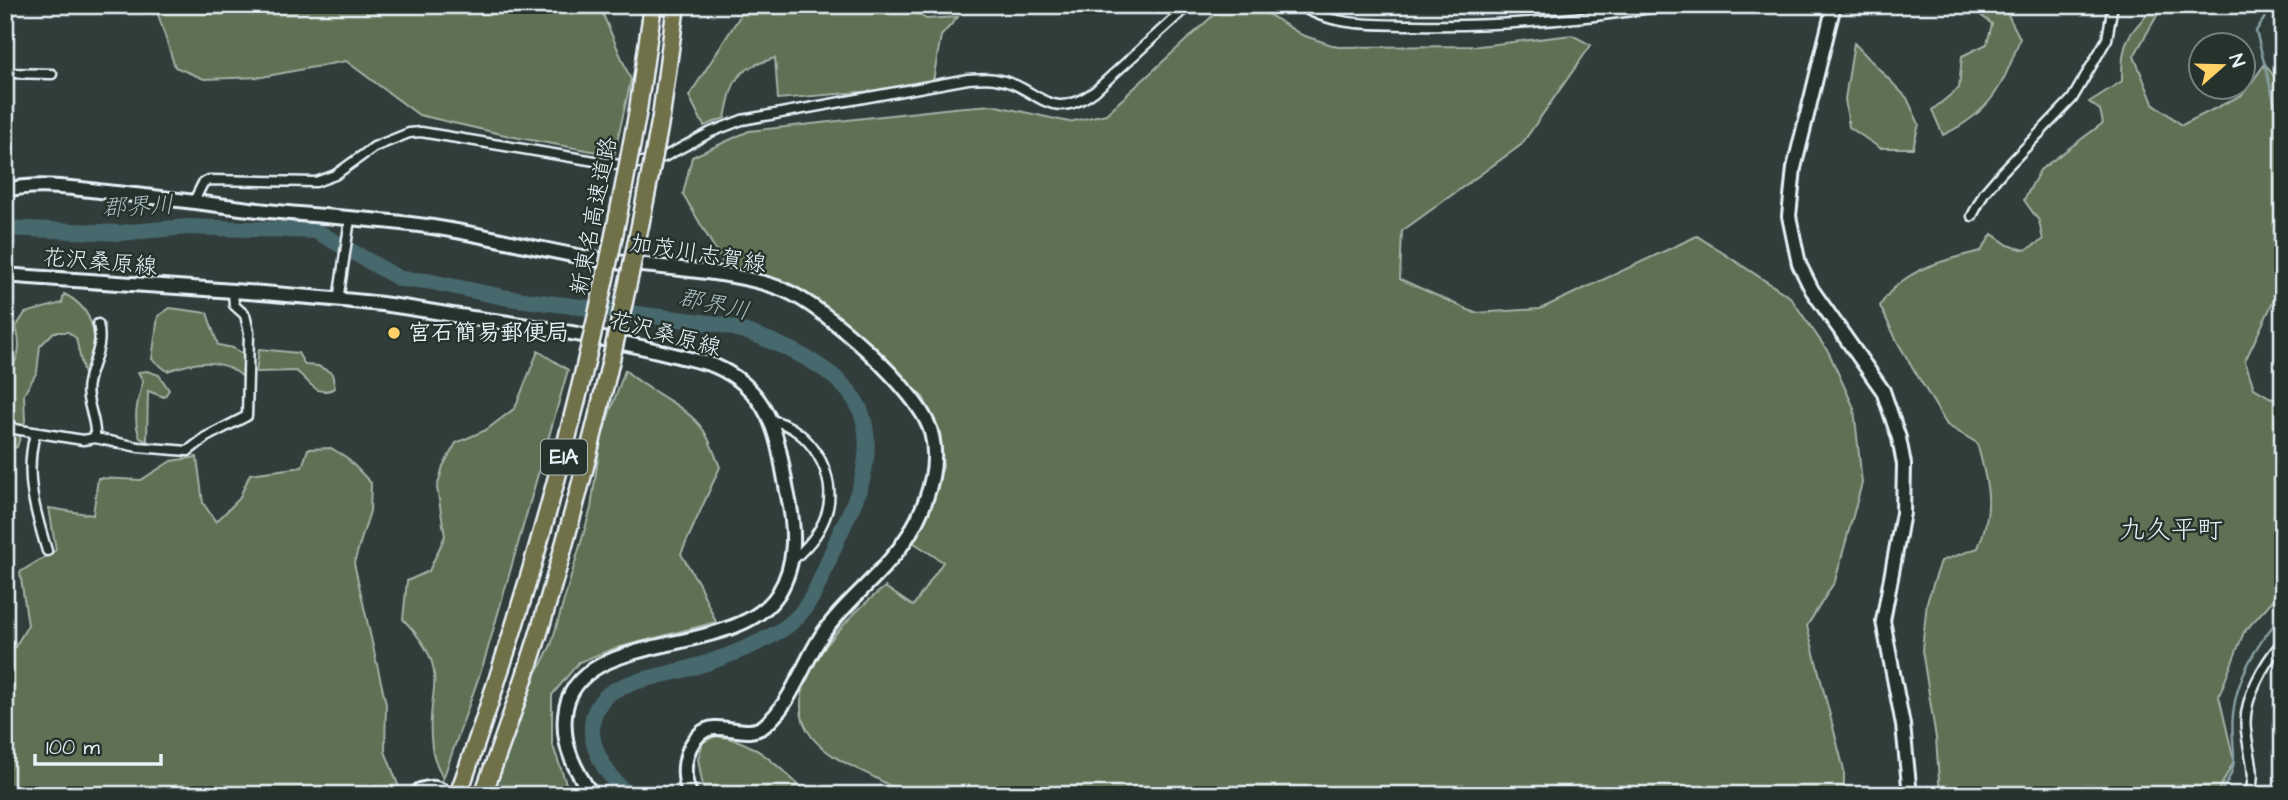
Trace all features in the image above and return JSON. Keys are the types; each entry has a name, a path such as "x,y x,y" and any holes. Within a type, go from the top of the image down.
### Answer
{"highway":[{"name":"新東名高速道路","path":"458,795 520,611 563,463 611,258 638,110 653,5"},
{"name":"新東名高速道路","path":"483,795 543,620 614,353 661,117 676,5"}],"main road":[{"path":"1834,5 1794,168 1789,216 1799,264 1812,290 1882,391 1899,438 1905,475 1903,513 1883,621 1905,736 1910,795"},
{"name":"加茂川志賀線","path":"5,190 43,186 194,201 350,225 426,226 557,253 744,279 787,290 834,322 894,377 922,408 931,431 934,467 917,517 892,559 845,605 821,635 785,699 765,725 751,731 705,730 698,736 687,757 684,775 691,795"},
{"name":"花沢桑原線","path":"5,275 233,293 339,296 624,342 714,366 747,386 770,420 792,516 794,545 791,562 777,595 750,620 691,640 612,660 582,680 572,692 566,708 564,729 571,761 592,795"},
{"path":"417,795 420,790 430,787 441,789 448,795"}],"street":[{"path":"194,201 203,183 209,180 316,182 335,175 374,147 413,133 451,135 593,163 625,166 664,157 711,132 742,120 968,79 995,79 1049,104 1065,106 1082,101 1095,91 1189,5"},
{"path":"1299,5 1346,23 1441,26 1529,25 1669,5"},
{"path":"1972,216 1993,183 2072,99 2107,39 2113,5"},
{"path":"5,73 52,74"},
{"path":"339,296 350,225"},
{"path":"5,394 8,422 14,429 35,434 83,440 95,438 138,447 188,451 206,437 247,416 249,332 245,315 234,305 233,293"},
{"path":"95,438 96,425 87,385 96,363 101,333 99,324"},
{"path":"770,420 787,423 805,439 819,458 827,483 826,514 810,544 791,562"},
{"path":"35,434 30,454 29,483 47,551"},
{"path":"2249,795 2254,777 2245,715 2265,665 2283,641"}],"green space":[{"path":"155,5 599,5 631,80 614,155 514,137 419,115 346,61 262,77 204,79 175,67"},
{"path":"747,5 904,5 926,19 958,17 941,36 932,86 778,99 775,58 744,72 734,85 725,118 704,126 689,96"},
{"path":"1977,5 1997,5 2008,15 2020,38 2008,70 1993,96 1973,117 1943,135 1932,110 1959,88 1962,56 1987,44 1992,24 1978,13"},
{"path":"2152,5 2163,5 2134,56 2153,103 2182,125 2228,102 2256,102 2256,76 2265,64 2278,82 2283,106 2283,281 2245,361 2254,388 2283,405 2283,589 2244,632 2219,696 2234,761 2216,795 1940,795 1936,738 1922,650 1927,602 1941,561 1978,548 1987,520 1987,483 1977,443 1947,425 1898,343 1880,306 1899,283 1911,275 1952,258 1981,251 1992,234 2008,245 2025,250 2043,240 2039,221 2024,200 2040,170 2103,123 2100,110 2089,102 2122,81 2127,42"},
{"path":"1220,9 1260,9 1302,35 1338,47 1479,46 1572,35 1591,45 1521,145 1402,231 1400,279 1475,313 1540,309 1697,236 1790,297 1829,353 1854,408 1862,483 1835,581 1807,626 1844,770 1844,795 903,795 832,755 812,737 802,718 802,697 808,676 820,654 852,616 885,587 913,606 943,562 913,542 943,467 940,431 923,397 845,322 811,296 776,279 729,273 683,194 692,157 749,131 953,108 992,105 1069,122 1106,114"},
{"path":"1854,43 1907,98 1919,124 1913,148 1880,148 1849,127 1845,99"},
{"path":"64,294 83,309 93,329 90,364 84,375 76,338 68,332 54,332 40,346 37,372 24,394 25,421 17,447 5,451 5,371 11,369 18,354 19,339 16,327 25,313 62,303"},
{"path":"170,308 207,313 218,345 233,348 245,355 244,378 226,366 207,363 167,371 152,359 158,316"},
{"path":"259,349 298,353 305,365 318,366 332,373 335,388 328,391 318,390 296,371 256,372"},
{"path":"538,351 568,370 484,662 443,779 432,748 433,668 429,654 403,619 407,581 429,571 445,536 437,488 443,466 456,443 486,430 515,408"},
{"path":"625,370 696,422 706,435 720,467 681,554 699,584 716,622 613,649 579,662 552,695 552,743 570,795 493,795 530,686 551,645 591,508 601,437"},
{"path":"147,371 159,375 169,390 164,397 148,391 147,441 140,438 136,416 143,381 138,372"},
{"path":"331,448 346,457 371,483 370,511 354,563 386,704 385,751 402,795 5,795 5,628 15,647 28,625 20,572 56,550 49,508 93,515 98,478 141,480 171,461 197,457 203,503 216,522 239,499 250,474 302,467 308,449"},
{"path":"716,736 744,743 756,750 810,795 707,795 704,793 698,759 703,742"}],"waterway":[{"path":"2283,8 2267,14 2256,31 2283,136"},
{"name":"郡界川","path":"5,228 119,233 187,227 316,231 400,279 427,281 508,298 718,324 737,329 793,351 843,385 862,414 867,453 858,493 810,601 783,629 738,652 633,683 612,691 605,697 596,709 592,723 596,749 610,774 628,795"},
{"path":"2218,795 2234,764 2232,727 2239,686 2257,648 2283,614"}],"place":[{"name":"宮石簡易郵便局","path":"394,333"}],"district":[{"name":"九久平町","path":"2171,530"}]}
